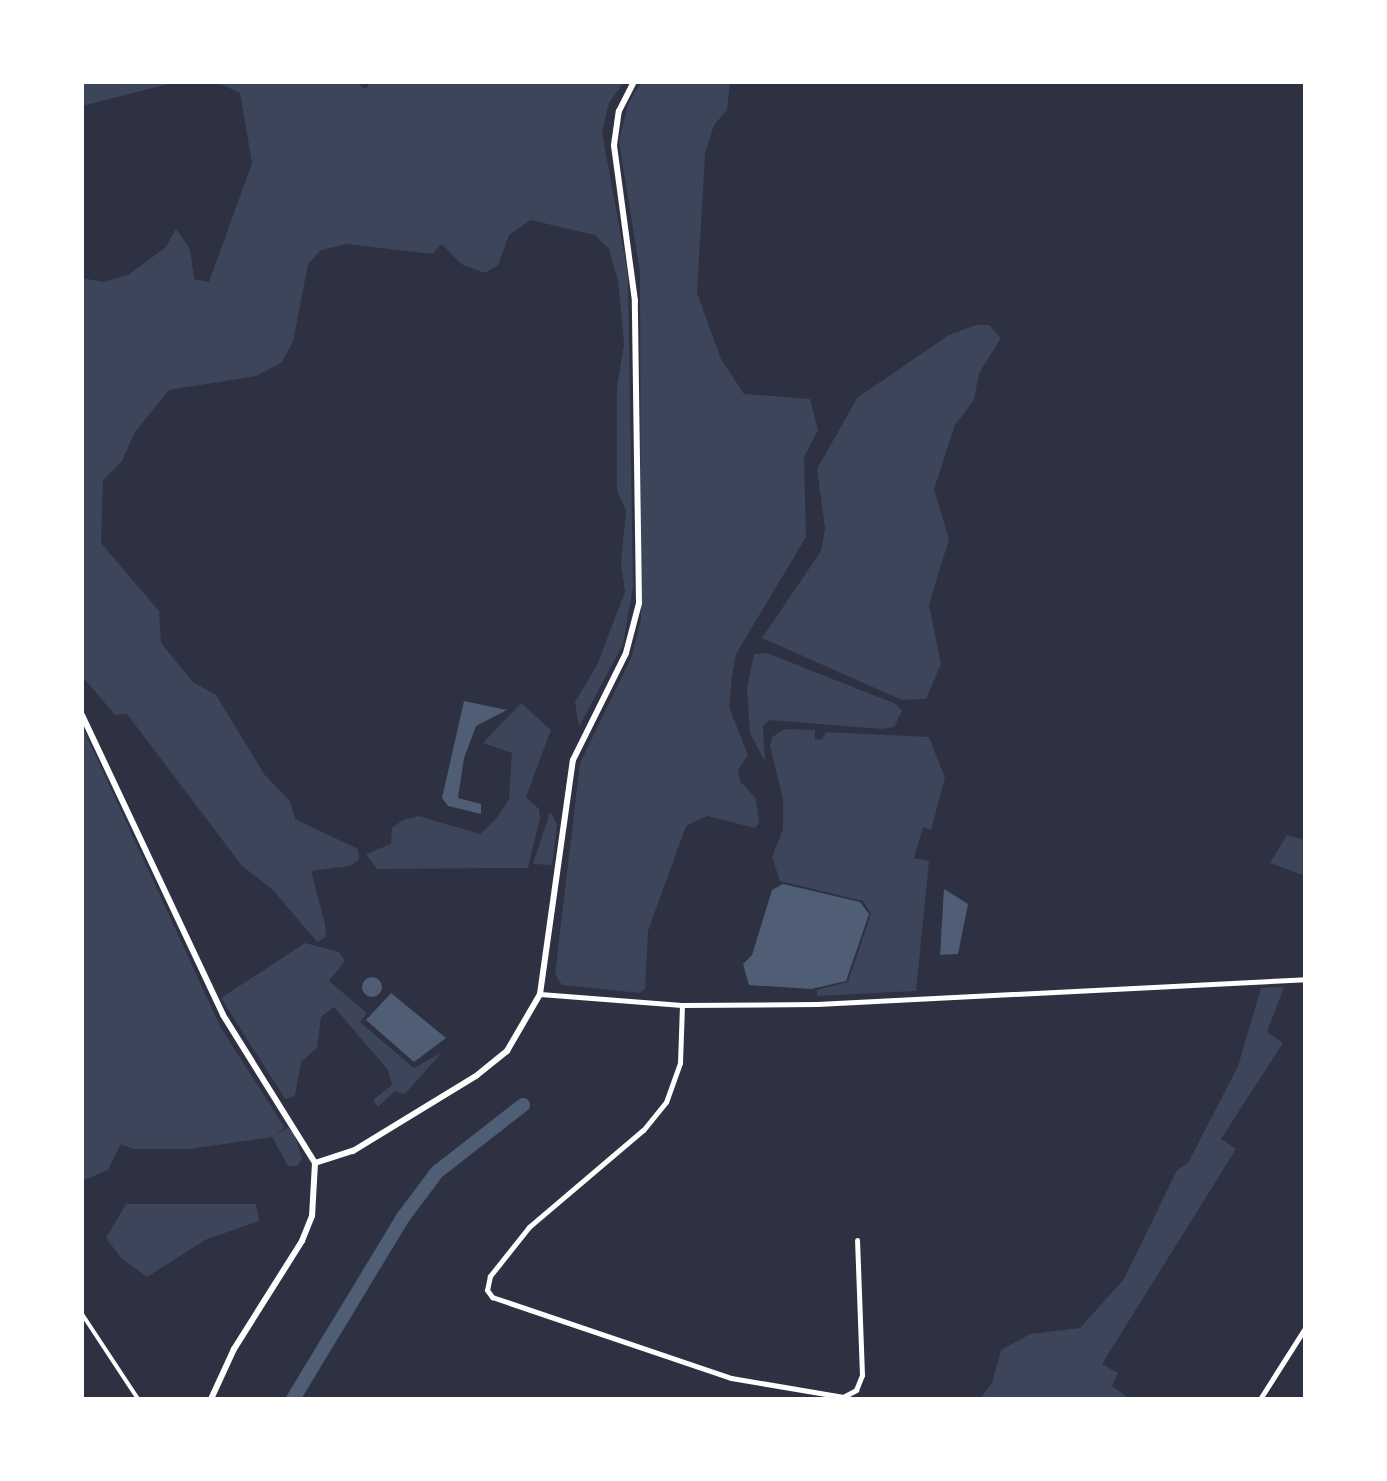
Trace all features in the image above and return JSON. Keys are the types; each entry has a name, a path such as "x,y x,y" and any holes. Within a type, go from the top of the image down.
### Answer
{"main road":[{"path":"315,1163 353,1151 476,1076 507,1051 540,994 573,760 626,653 639,603 635,301 614,130 634,82"},
{"path":"82,715 223,1015 315,1163 312,1216 302,1241 234,1349 211,1399"}],"street":[{"path":"540,994 682,1005 817,1004 1305,979"},
{"path":"682,1005 680,1063 666,1102 643,1130 529,1227 490,1276 487,1290 492,1297 731,1378 843,1397 856,1390 862,1375 857,1240"},
{"path":"82,1314 138,1399"},
{"path":"1260,1399 1305,1328"}],"shaded area":[{"path":"82,82 176,82 82,106"},
{"path":"216,82 356,82 365,89 371,82 624,82 609,103 602,132 628,275 633,587 623,644 579,727 575,702 597,665 625,592 621,563 626,511 617,491 617,387 624,344 618,281 609,249 595,235 530,220 509,235 498,265 485,273 461,264 442,244 432,254 347,244 321,250 308,264 293,342 281,363 256,376 169,390 135,432 122,461 103,480 101,543 159,611 161,643 193,682 216,695 264,774 290,801 295,819 358,849 359,860 350,866 311,871 325,924 326,937 317,942 273,890 242,866 127,714 115,715 82,676 82,278 103,282 128,275 166,247 176,229 190,249 194,279 209,282 252,163 240,93"},
{"path":"641,82 730,82 727,110 714,125 705,154 697,293 721,359 744,394 810,399 818,430 804,457 806,537 736,654 732,676 729,707 748,755 738,770 740,781 756,799 759,823 755,828 707,816 686,826 648,931 645,989 639,993 562,985 555,974 580,763 631,658 641,620 640,272 619,142 628,104"},
{"path":"976,325 989,325 1001,338 979,373 974,400 955,425 934,489 949,539 929,605 941,664 926,699 902,700 762,638 821,551 825,528 817,469 857,398 949,335"},
{"path":"767,653 896,704 902,711 894,727 881,729 770,720 763,726 765,762 750,733 747,689 754,654"},
{"path":"464,701 507,710 476,726 464,758 458,798 481,804 481,814 448,806 442,798"},
{"path":"521,703 551,730 526,797 539,809 540,818 528,868 377,869 366,854 391,844 392,828 403,820 419,816 480,834 496,819 509,799 512,753 483,743"},
{"path":"82,726 221,1028 285,1128 273,1136 288,1128 294,1133 302,1158 298,1166 288,1166 272,1137 190,1149 133,1149 121,1144 108,1170 82,1181"},
{"path":"785,729 815,730 815,739 822,740 826,732 929,737 945,778 931,830 923,827 914,858 929,861 916,991 817,996 817,990 848,982 871,914 863,901 780,881 772,857 783,829 783,800 770,745 772,737"},
{"path":"550,812 557,824 552,865 533,864"},
{"path":"1287,835 1305,840 1305,876 1270,863"},
{"path":"783,884 860,902 869,914 846,981 811,989 749,985 743,964 752,955 772,890"},
{"path":"944,889 968,904 958,954 940,955"},
{"path":"305,943 339,952 345,961 329,981 367,1013 360,1022 414,1068 441,1053 405,1094 395,1091 378,1107 373,1100 392,1085 388,1070 334,1007 321,1017 317,1048 301,1062 295,1096 285,1099 221,998"},
{"path":"372,977 379,980 382,987 379,994 372,997 365,994 362,987 365,980"},
{"path":"1284,987 1267,1032 1283,1043 1221,1139 1236,1149 1102,1364 1118,1373 1112,1386 1129,1399 980,1399 992,1383 1001,1350 1030,1334 1080,1328 1124,1279 1177,1170 1188,1163 1238,1066 1261,988"},
{"path":"391,993 446,1038 414,1062 366,1020"},
{"path":"126,1204 256,1204 259,1221 205,1240 147,1277 122,1259 106,1238"}],"waterway":[{"path":"293,1399 404,1216 437,1172 523,1105"}]}
